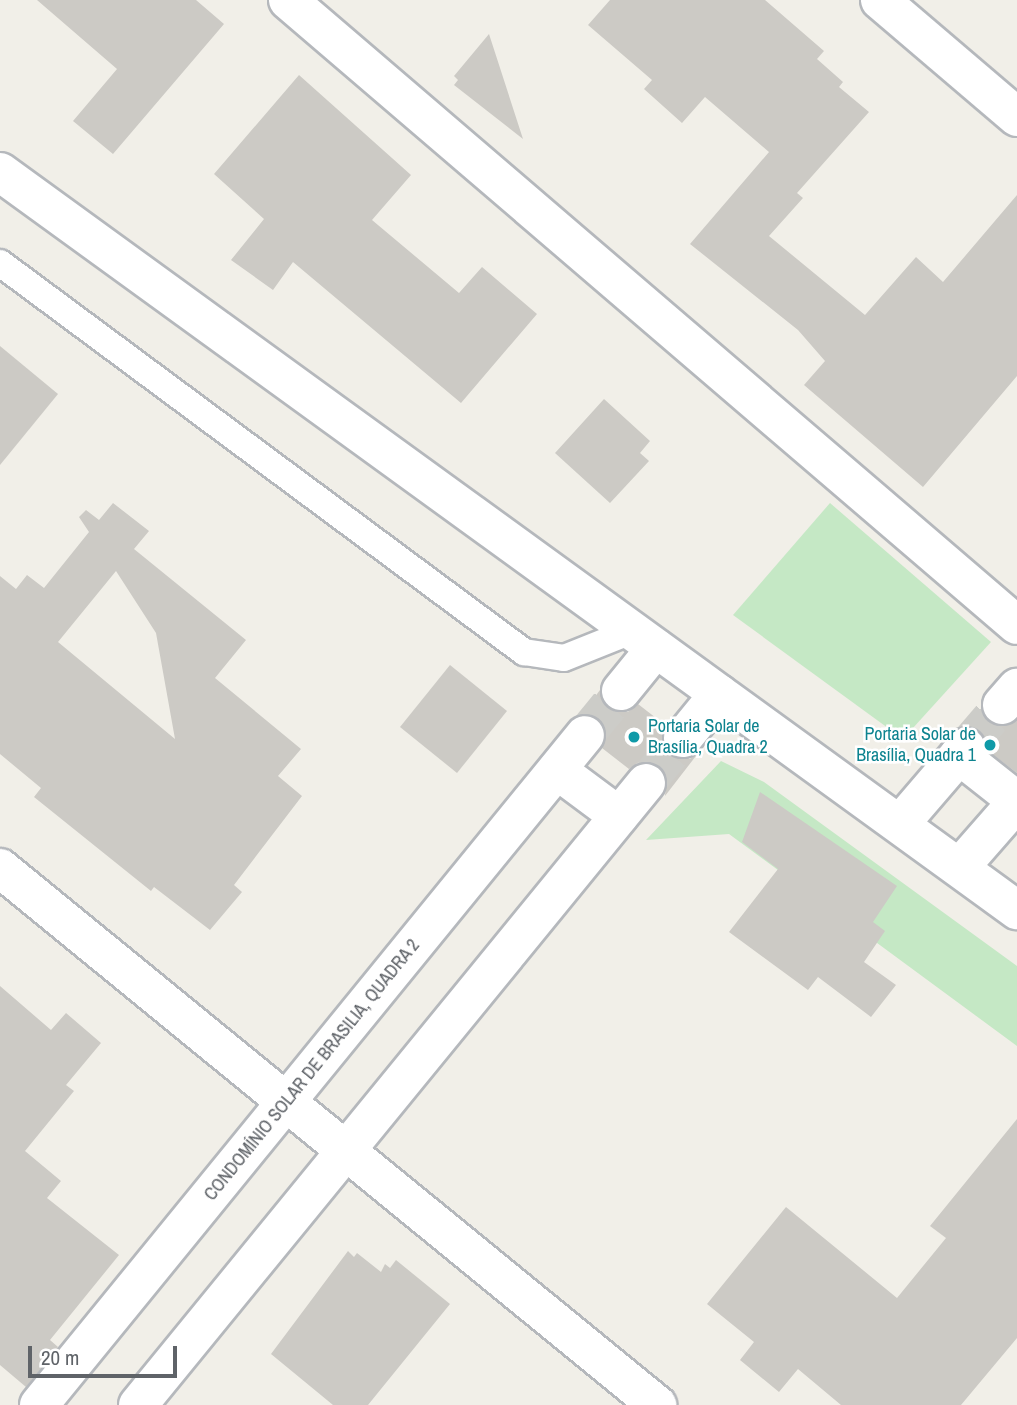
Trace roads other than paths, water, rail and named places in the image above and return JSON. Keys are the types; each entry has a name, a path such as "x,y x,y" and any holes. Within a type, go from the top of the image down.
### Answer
{"street":[{"path":"288,0 1017,625"},
{"path":"880,0 1017,117"},
{"path":"0,172 1017,910"},
{"path":"621,691 643,640"},
{"path":"683,738 719,694"},
{"name":"CONDOMÍNIO SOLAR DE BRASILIA, QUADRA 2","path":"39,1405 585,735"},
{"path":"900,824 962,751 1017,801 960,867"},
{"path":"557,769 619,816"},
{"path":"138,1405 646,783"},
{"path":"0,868 657,1405"}],"lane":[{"path":"0,263 524,652 564,658 643,640"}],"tunnel":[{"path":"585,735 621,691"},
{"path":"966,747 1002,705"},
{"path":"646,783 683,738"}],"place":[{"name":"Portaria Solar de Brasília, Quadra 2","path":"634,737"},
{"name":"Portaria Solar de Brasília, Quadra 1","path":"990,745"}]}
